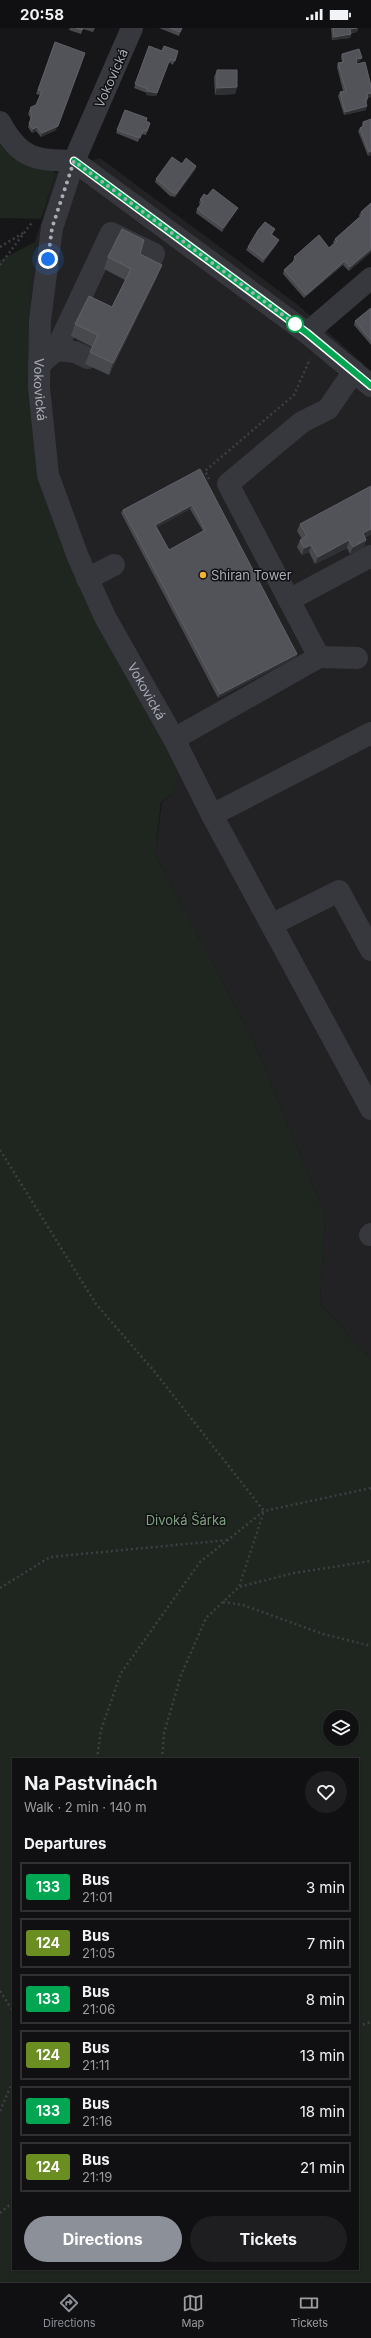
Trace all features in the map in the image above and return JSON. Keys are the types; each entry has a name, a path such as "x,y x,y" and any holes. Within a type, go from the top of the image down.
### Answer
{"street":[{"name":"Vokovická","path":"132,28 74,161 52,228 40,320 39,365 39,387 48,475 88,578 105,617 174,738 212,815 273,924 371,1109"},
{"path":"0,122 9,138 23,153 41,160 74,161 307,333 371,386"},
{"path":"39,365 75,350 112,232 154,254 146,271"},
{"path":"307,333 371,278"},
{"path":"319,657 228,484 302,422 328,409 354,371"},
{"path":"289,600 371,556"},
{"path":"88,578 114,565"},
{"path":"174,738 319,657 357,658"},
{"path":"212,815 371,733"},
{"path":"273,924 339,891 371,950"}],"path":[{"path":"0,265 32,221 61,201"},
{"path":"0,247 25,231"},
{"path":"296,390 298,385"},
{"path":"0,1150 96,1304 154,1371 264,1511"},
{"path":"97,1758 101,1730 121,1673 200,1562 264,1511 371,1488"},
{"path":"162,1758 164,1733 180,1675 206,1618 239,1587 264,1511"},
{"path":"0,1588 50,1557 228,1540"},
{"path":"239,1587 294,1573 371,1562"},
{"path":"223,1602 243,1605 323,1634 371,1646"},
{"path":"0,1991 12,2009"},
{"path":"359,2026 371,2022"},
{"path":"0,2111 12,2083"},
{"path":"0,2213 12,2203"}],"shaded area":[{"path":"100,158 298,305 371,371 371,1359 320,1304 325,1215 254,1042 155,854 162,802 174,793 38,462 31,414 27,339 29,288 35,242 56,173"}],"green space":[{"path":"0,139 56,173 41,219 0,218"},
{"name":"Divoká Šárka","path":"35,242 30,297 29,352 31,407 38,462 179,772 174,793 161,802 155,854 254,1042 325,1215 320,1304 371,1359 371,2282 0,2282 0,260"}],"building":[{"path":"170,28 182,28 180,32"},
{"path":"333,28 357,28 350,29 351,34 334,37"},
{"path":"55,42 85,53 58,126 42,133 37,127 33,129 29,124 32,115 30,111 31,107 36,105 42,91 38,90"},
{"path":"149,46 162,51 164,46 178,51 175,61 170,59 157,93 147,91 148,89 135,84"},
{"path":"359,49 362,58 356,59 357,64 365,62 371,86 371,93 367,94 368,98 365,99 367,106 345,112 340,92 346,91 338,63 344,62 342,54"},
{"path":"217,70 237,70 237,87 217,88"},
{"path":"125,110 147,118 146,121 150,123 147,131 143,130 140,138 117,130"},
{"path":"371,119 371,151 369,152 360,128 364,126 363,122"},
{"path":"172,157 182,164 186,158 196,166 176,194 156,179"},
{"path":"213,189 238,208 223,228 197,209 203,202 200,200 204,194 207,196"},
{"path":"371,203 371,249 350,267 345,261 306,295 284,270 296,259 294,257 319,235 329,248 337,241 335,239 363,214 361,212"},
{"path":"265,222 275,229 271,234 279,240 264,259 248,247 258,230"},
{"path":"122,229 144,240 140,254 162,265 113,363 90,352 98,335 75,324 89,296 112,307 131,269 108,257"},
{"path":"371,308 371,340 355,321"},
{"name":"Shiran Tower","path":"200,469 297,654 220,694 123,510","holes":["192,505 205,530 169,550 155,525"]},
{"path":"371,486 371,529 363,533 366,540 353,547 349,540 318,557 311,545 304,548 300,540 307,536 300,524"}],"bus line":[{"name":"133","path":"74,161 307,333 371,386"}],"place":[{"name":"Shiran Tower","path":"203,575"}],"route":[{"path":"48,259 52,228 74,161 295,324"}]}
